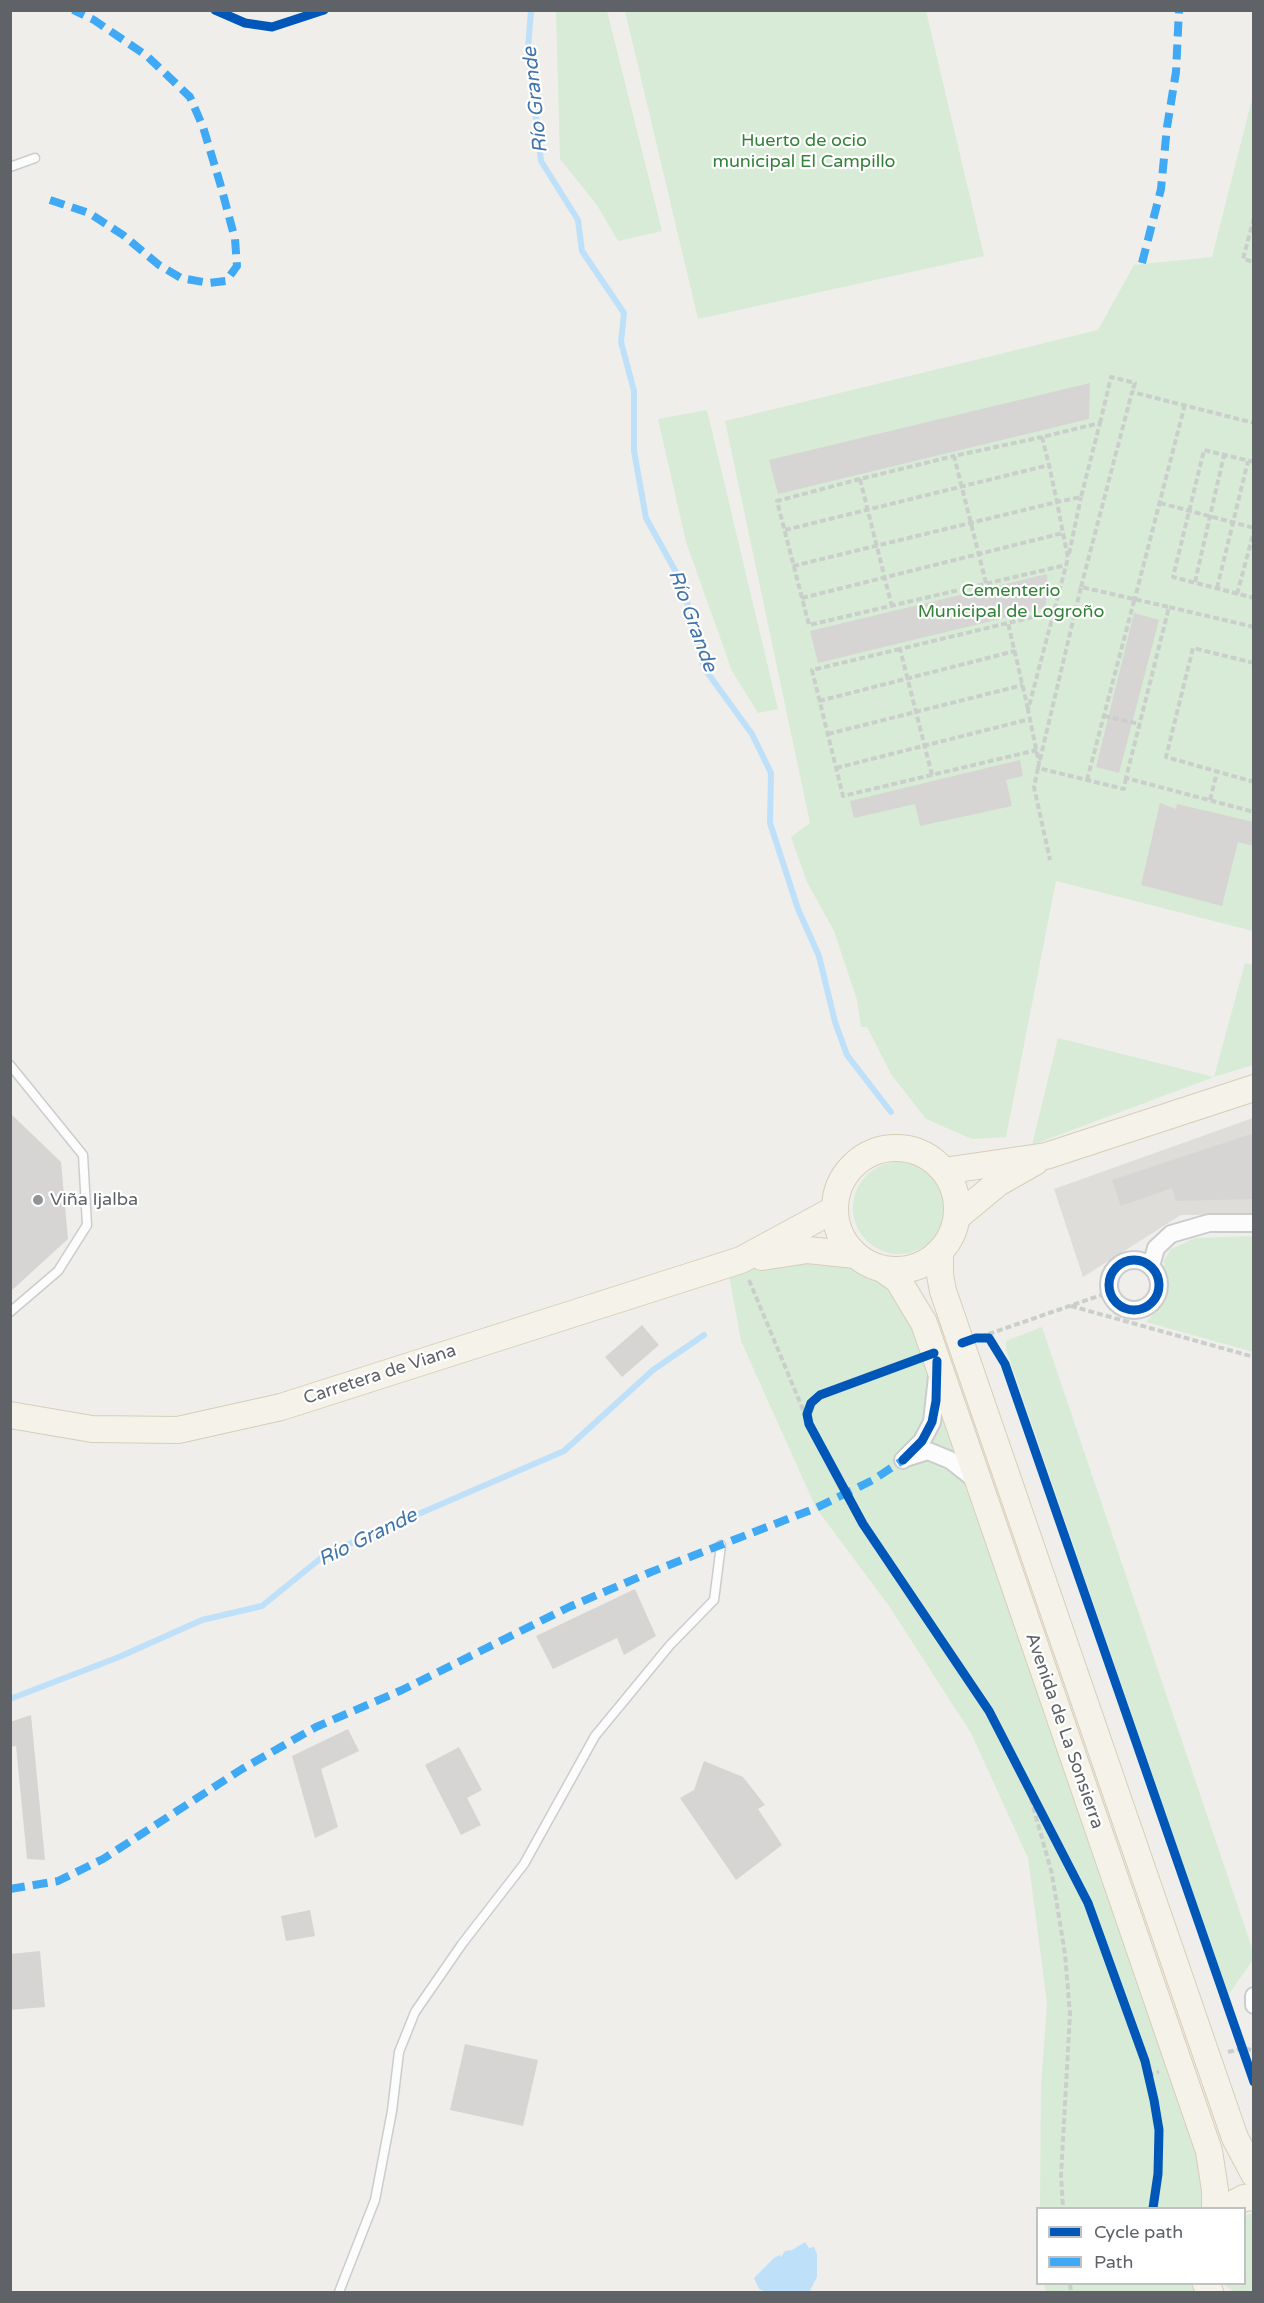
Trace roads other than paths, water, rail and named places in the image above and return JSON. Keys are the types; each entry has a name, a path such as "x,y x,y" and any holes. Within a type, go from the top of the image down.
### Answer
{"main road":[{"path":"944,1171 1046,1156 1254,1088"},
{"path":"894,1147 913,1150 930,1158 944,1171 952,1185 957,1217 954,1230 940,1251 913,1268 881,1268 855,1255 844,1242 837,1226 835,1209 837,1190 846,1173 859,1160 875,1151 894,1147"},
{"path":"957,1217 998,1183 1046,1156"},
{"name":"Carretera de Viana","path":"741,1260 835,1209"},
{"name":"Carretera de Viana","path":"10,1415 93,1429 178,1430 281,1407 741,1260 808,1250 855,1255"},
{"name":"Avenida de La Sonsierra","path":"940,1251 940,1275 944,1291 969,1341 1235,2138 1254,2174"},
{"name":"Avenida de La Sonsierra","path":"881,1268 898,1280 924,1323 1209,2151 1215,2190 1215,2207"},
{"path":"1227,2207 1254,2197"}],"street":[{"path":"1151,1266 1156,1248 1171,1234 1209,1223 1254,1223"},
{"path":"1136,1260 1151,1266 1156,1273 1158,1289 1156,1297 1143,1308 1127,1309 1119,1305 1110,1292 1110,1276 1120,1263 1136,1260"},
{"path":"937,1361 936,1401 932,1422 922,1441 903,1460 928,1451 951,1460 978,1482"},
{"path":"1254,1996 1254,2005"}],"lane":[{"path":"10,167 35,158"},
{"path":"10,1065 83,1155 87,1225 58,1271 10,1312"},
{"path":"339,2292 375,2200 392,2111 399,2052 415,2012 462,1944 524,1864 595,1736 669,1645 714,1600 721,1545"}],"water":[{"path":"805,2242 809,2248 814,2247 817,2254 817,2277 809,2292 767,2292 759,2289 754,2278 774,2258 780,2255 781,2257 785,2251 792,2250"}],"waterway":[{"name":"Río Grande","path":"531,10 528,49 541,161 578,220 582,251 624,313 621,342 634,391 634,451 646,518 682,583 704,668 752,734 771,773 770,823 798,909 819,956 835,1022 847,1055 891,1112"},
{"name":"Río Grande","path":"10,1699 119,1657 202,1620 262,1606 326,1554 564,1451 653,1370 704,1335"}],"place":[{"name":"Viña Ijalba","path":"38,1200"}],"park label":[{"name":"Huerto de ocio municipal El Campillo","path":"804,151"},
{"name":"Cementerio Municipal de Logroño","path":"1011,601"}]}
